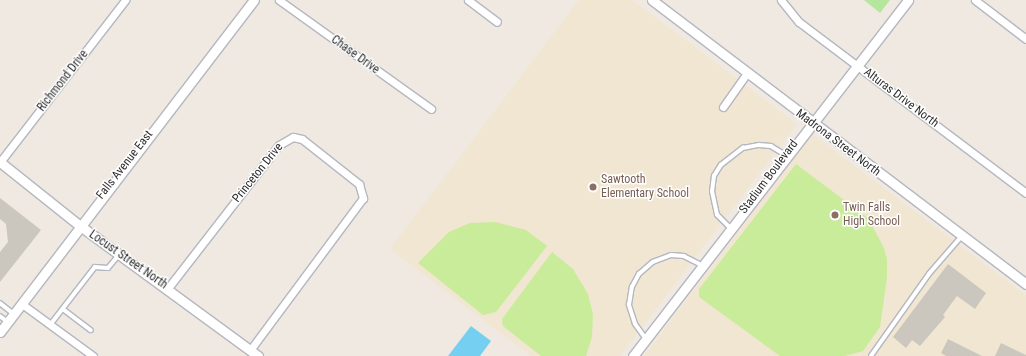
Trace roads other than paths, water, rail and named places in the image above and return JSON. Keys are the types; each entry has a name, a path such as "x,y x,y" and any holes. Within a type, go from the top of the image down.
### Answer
{"street":[{"name":"Richmond Drive","path":"0,162 125,0"},
{"name":"Falls Avenue East","path":"0,332 79,225 254,0"},
{"name":"Chase Drive","path":"279,0 431,109"},
{"path":"468,0 497,22"},
{"name":"Madrona Street North","path":"652,0 810,123 1026,284"},
{"name":"Alturas Drive North","path":"781,0 799,22 1026,193"},
{"name":"Stadium Boulevard","path":"633,356 810,123 858,65 908,0"},
{"path":"975,0 1026,39"},
{"path":"723,107 747,73"},
{"name":"Princeton Drive","path":"168,288 279,145 293,137 302,139 359,184 363,198 250,350"},
{"name":"Locust Street North","path":"0,162 79,225 168,288 258,356"},
{"path":"22,304 93,356"}],"lane":[{"path":"730,228 717,214 712,192 714,176 721,164 730,154 748,147 771,146 786,155"},
{"path":"871,356 929,274 961,237"},
{"path":"50,325 95,267 108,268 120,254"},
{"path":"646,339 635,324 629,305 632,287 639,274 653,262 671,255 684,256 702,265"},
{"path":"0,303 14,314"},
{"path":"63,308 91,330"},
{"path":"0,316 8,322"}],"water":[{"path":"471,326 491,341 480,356 448,356"}],"place":[{"name":"Sawtooth Elementary School","path":"593,187"},
{"name":"Twin Falls High School","path":"835,215"}]}
